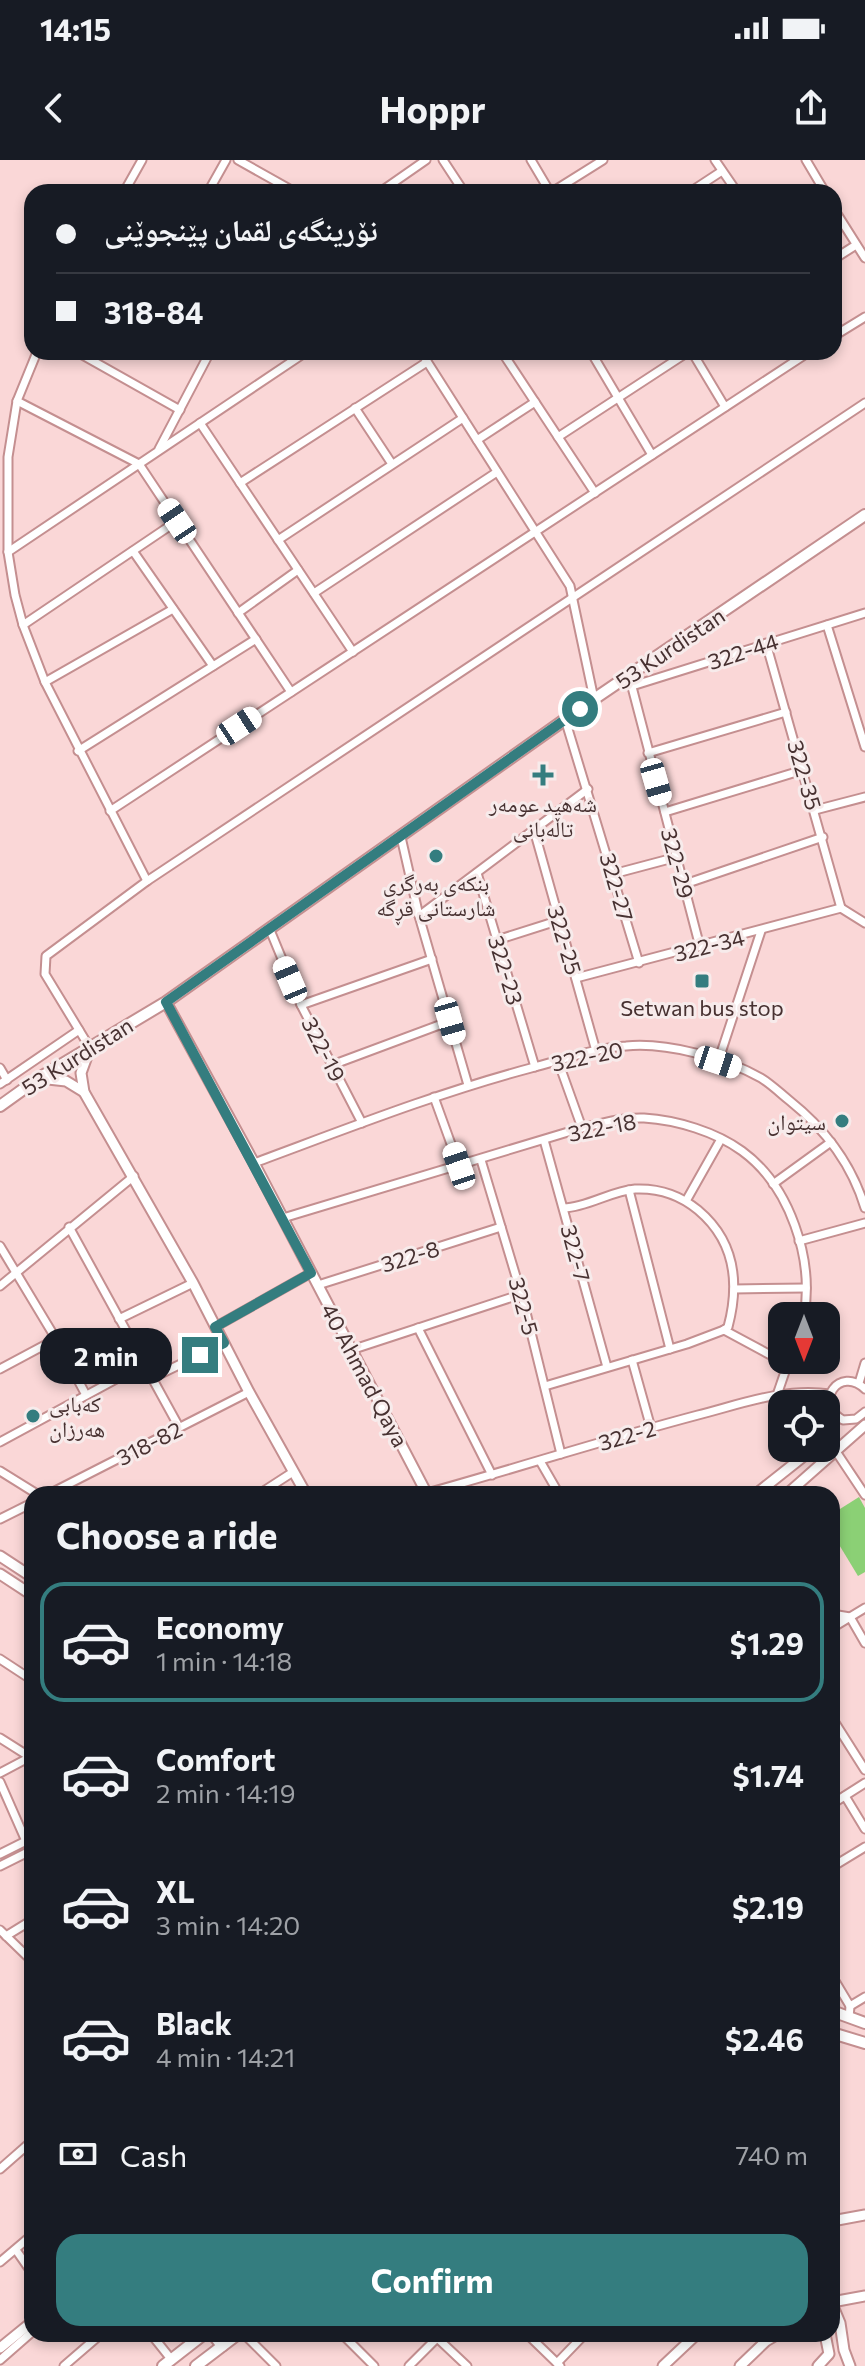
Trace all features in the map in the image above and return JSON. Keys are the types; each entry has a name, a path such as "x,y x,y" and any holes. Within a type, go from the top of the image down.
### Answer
{"main road":[{"name":"53 Kurdistan","path":"0,1106 39,1078 166,1002 565,719 594,699 631,682 865,516"},
{"path":"840,2011 849,2012 865,2023"},
{"path":"840,2035 865,2043"},
{"path":"167,2362 193,2342"},
{"path":"219,2342 222,2346"},
{"path":"196,2366 227,2342"}],"street":[{"path":"128,184 142,160"},
{"path":"212,184 226,160"},
{"path":"238,160 281,184"},
{"path":"392,184 426,160"},
{"path":"443,160 459,184"},
{"path":"531,160 546,184"},
{"path":"565,184 603,160"},
{"path":"715,160 731,184"},
{"path":"811,161 821,184"},
{"path":"702,184 722,171"},
{"path":"842,222 865,258"},
{"path":"842,254 856,245"},
{"path":"842,331 865,317"},
{"path":"34,360 17,401 8,457 8,552 23,625 45,682 78,751 147,881"},
{"path":"91,360 180,410"},
{"path":"158,451 206,360"},
{"path":"8,552 294,360"},
{"path":"507,360 595,493"},
{"path":"596,360 652,455"},
{"path":"558,437 675,360"},
{"path":"691,360 725,407"},
{"path":"110,811 797,360"},
{"path":"240,483 427,362 570,586 594,699"},
{"path":"17,401 139,464 291,692"},
{"path":"477,440 535,402"},
{"path":"301,1486 134,1176 84,1092 81,1073 90,1048 45,974 46,956 147,881 865,403"},
{"path":"355,408 392,464"},
{"path":"278,540 463,418"},
{"path":"200,423 353,652"},
{"path":"314,593 497,472"},
{"path":"23,625 177,521"},
{"path":"133,551 213,666"},
{"path":"238,613 298,570"},
{"path":"45,682 173,609"},
{"name":"322-44","path":"631,682 865,613"},
{"path":"827,625 862,729 865,747"},
{"path":"78,751 256,639"},
{"name":"322-35","path":"766,643 841,908"},
{"name":"322-29","path":"631,682 700,947"},
{"path":"648,753 786,712"},
{"name":"322-27","path":"565,719 639,963"},
{"path":"665,812 803,770"},
{"path":"419,916 588,789"},
{"path":"815,810 865,797"},
{"name":"322-25","path":"534,830 596,1051"},
{"path":"401,837 419,916 468,1085"},
{"path":"685,884 823,837"},
{"path":"613,874 677,857"},
{"name":"322-23","path":"477,873 535,1067"},
{"path":"841,908 865,923"},
{"name":"322-34","path":"576,978 841,908"},
{"path":"497,940 560,920"},
{"name":"322-19","path":"270,930 301,1005 362,1123"},
{"path":"718,1062 761,931"},
{"path":"301,1005 432,959"},
{"name":"40 Ahmad Qaya","path":"166,1002 423,1486"},
{"path":"332,1065 450,1021"},
{"path":"0,1068 3,1082 79,1030"},
{"name":"322-20","path":"254,1163 468,1085 596,1051 627,1046 654,1047 680,1050 762,1079 805,1113 831,1142 853,1176 865,1208"},
{"path":"558,1061 582,1128"},
{"path":"39,1078 60,1078 84,1092"},
{"path":"434,1097 459,1166"},
{"name":"322-18","path":"283,1218 582,1128 643,1118 677,1124 721,1139 744,1152 773,1184 799,1241 805,1302"},
{"path":"686,1201 721,1139"},
{"name":"322-7","path":"544,1140 607,1367"},
{"path":"773,1184 831,1142"},
{"name":"322-5","path":"481,1160 522,1294 561,1454"},
{"path":"0,1286 134,1176"},
{"path":"629,1190 670,1349"},
{"path":"545,1386 724,1330 731,1316 734,1289 731,1256 721,1234 686,1201 661,1191 629,1190 564,1208"},
{"path":"799,1241 865,1223"},
{"path":"69,1227 179,1427"},
{"name":"322-8","path":"318,1285 501,1227"},
{"path":"0,1246 86,1395"},
{"path":"215,1327 311,1273"},
{"path":"119,1319 193,1283"},
{"path":"734,1289 806,1288"},
{"path":"351,1350 522,1294"},
{"path":"418,1328 492,1475"},
{"path":"724,1330 768,1352"},
{"path":"0,1369 56,1339"},
{"path":"152,1378 224,1343"},
{"path":"632,1360 651,1428"},
{"path":"834,1390 842,1382 862,1386 865,1363"},
{"path":"0,1442 144,1364"},
{"name":"318-82","path":"65,1486 249,1392"},
{"name":"322-2","path":"454,1486 768,1397"},
{"path":"840,1418 862,1421 840,1445"},
{"path":"840,1458 865,1495"},
{"path":"540,1461 554,1486"},
{"path":"766,1486 796,1462"},
{"path":"796,1486 822,1462"},
{"path":"0,1471 24,1486"},
{"path":"271,1486 293,1472"},
{"path":"0,1519 24,1507"},
{"path":"0,1556 24,1572"},
{"path":"0,1574 24,1590"},
{"path":"840,1623 865,1608"},
{"path":"840,1615 850,1617"},
{"path":"850,1617 865,1643"},
{"path":"0,1659 24,1675"},
{"path":"840,1732 865,1770"},
{"path":"0,1738 24,1753"},
{"path":"0,1773 24,1761"},
{"path":"0,1782 24,1829"},
{"path":"840,1799 865,1783"},
{"path":"845,1796 865,1829"},
{"path":"0,1854 24,1842"},
{"path":"840,1862 865,1847"},
{"path":"0,1866 24,1854"},
{"path":"24,1924 3,1933 24,1953"},
{"path":"840,1993 849,2012 865,1997"},
{"path":"0,2169 24,2148"},
{"path":"840,2220 865,2215"},
{"path":"0,2262 24,2242"},
{"path":"16,2250 24,2262"},
{"path":"840,2301 865,2296"},
{"path":"840,2323 850,2366"},
{"path":"0,2348 24,2328"},
{"path":"0,2360 24,2339"},
{"path":"64,2366 92,2342"},
{"path":"156,2342 167,2362"},
{"path":"252,2342 276,2366"},
{"path":"350,2342 374,2366"},
{"path":"409,2366 430,2342"},
{"path":"441,2342 467,2366"},
{"path":"535,2342 559,2365 578,2342"},
{"path":"663,2366 688,2342"},
{"path":"740,2366 760,2342"},
{"path":"818,2366 829,2354 827,2342"}],"green space":[{"path":"859,1497 865,1508 865,1572 858,1576 840,1546 840,1509"}],"place":[{"name":"شەهید عومەر تاڵەبانی","path":"543,775"},
{"name":"بنکەی بەرگری شارستانی قڕگە","path":"436,856"},
{"name":"Setwan bus stop","path":"702,981"},
{"name":"سيتوان","path":"842,1121"},
{"name":"کەبابی هەرزان","path":"33,1416"}],"route":[{"path":"200,1355 224,1343 215,1327 311,1273 166,1002 580,709"}]}
